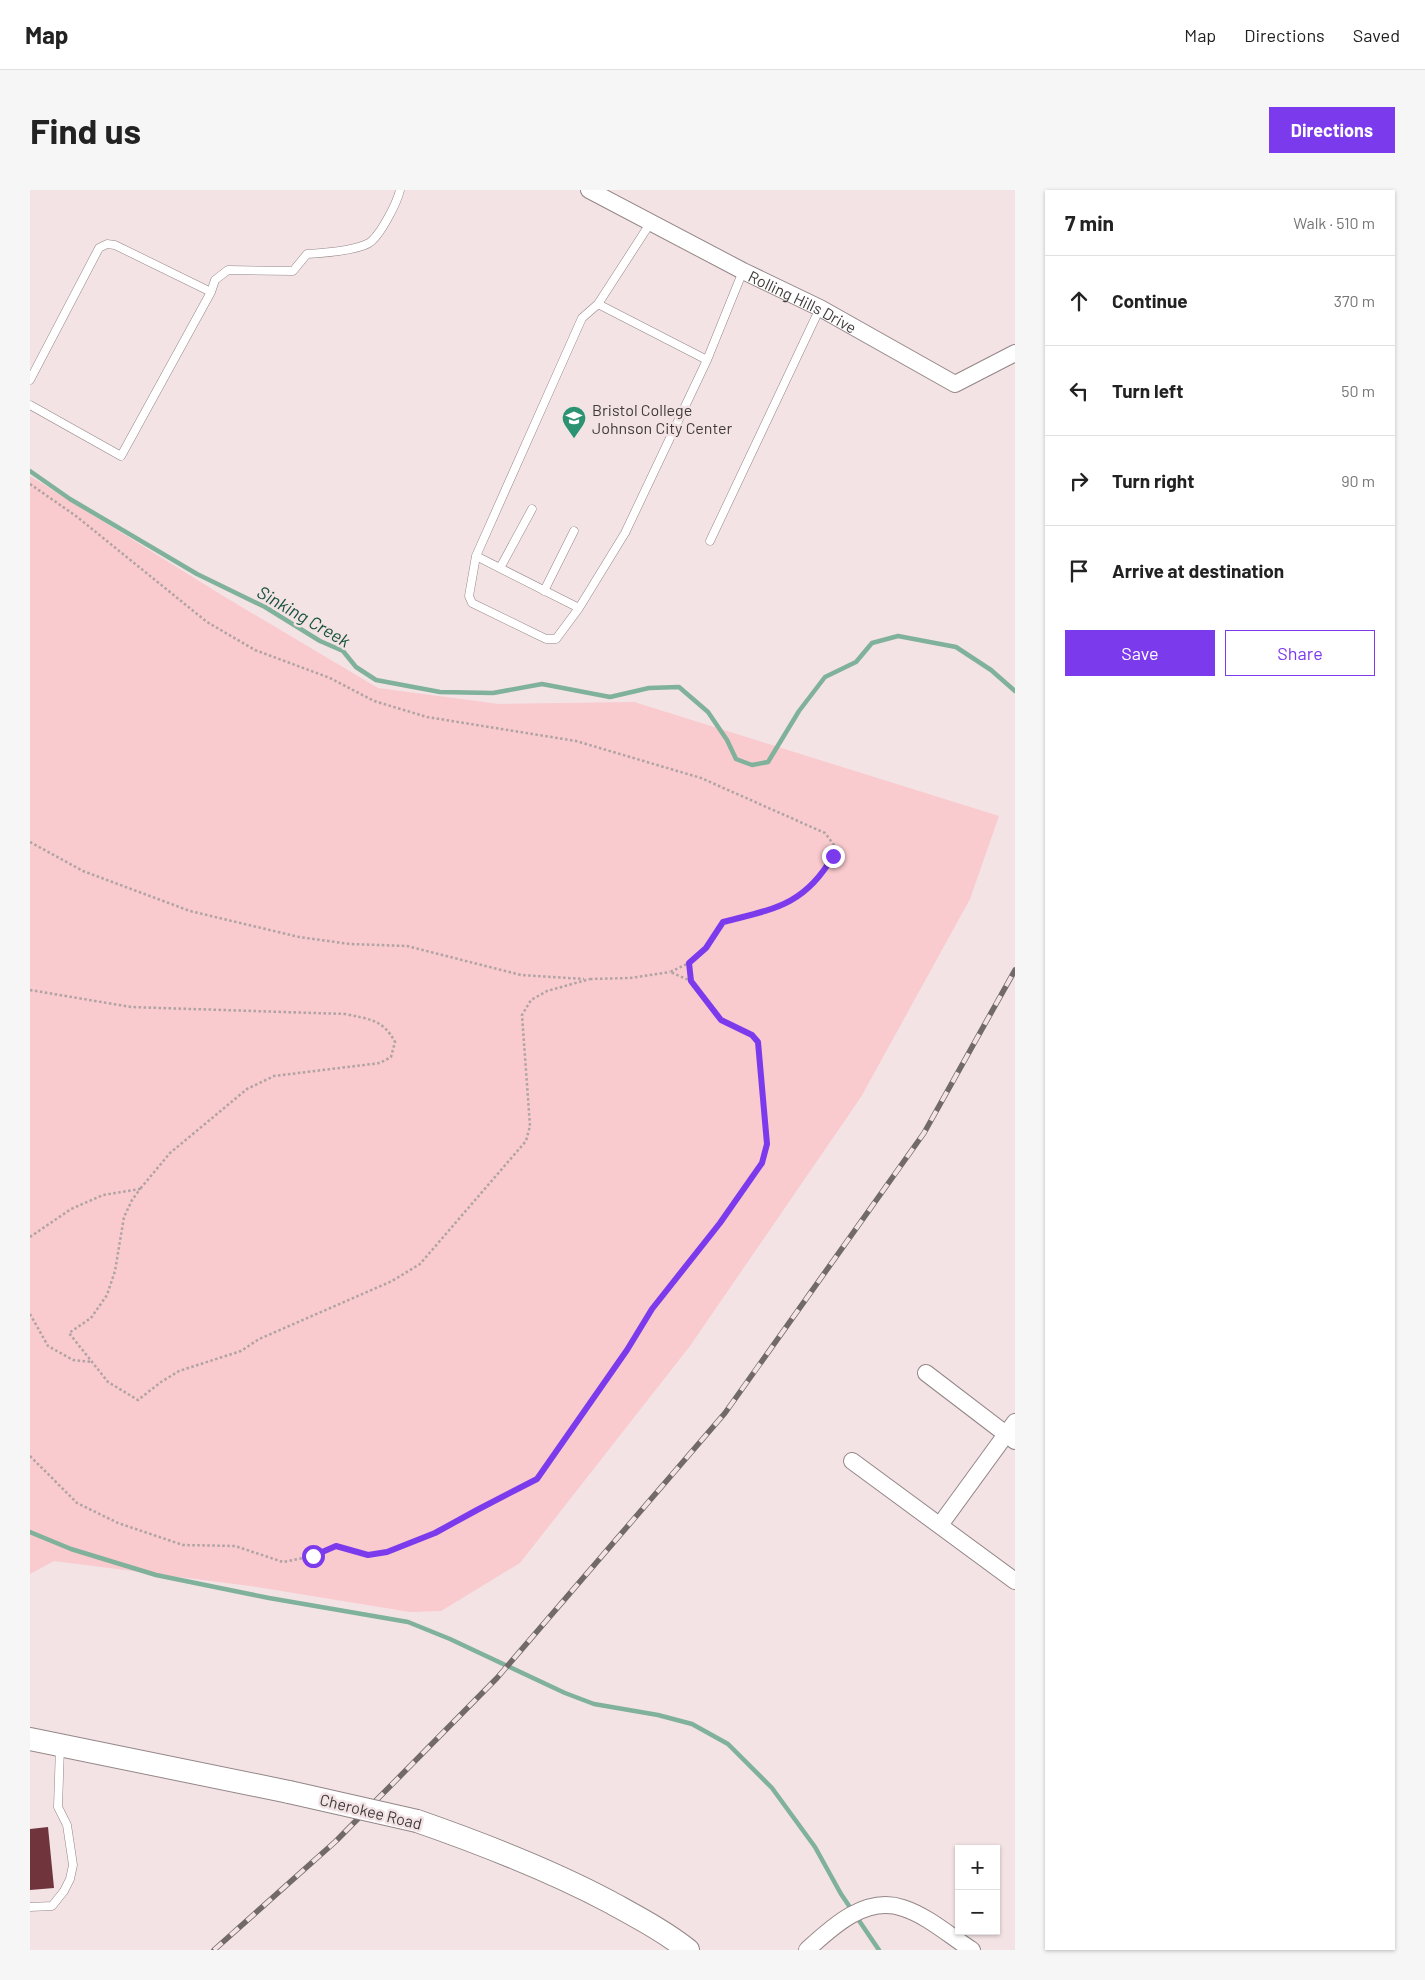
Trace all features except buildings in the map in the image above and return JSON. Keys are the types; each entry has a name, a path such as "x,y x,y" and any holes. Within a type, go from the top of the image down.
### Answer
{"main road":[{"name":"Cherokee Road","path":"30,1739 289,1792 417,1821 484,1844 557,1875 660,1930 688,1950"}],"street":[{"name":"Rolling Hills Drive","path":"589,190 743,271 820,308 955,384 1014,352"},
{"path":"926,1373 1012,1432 940,1525"},
{"path":"852,1461 1015,1581"},
{"path":"807,1950 838,1924 861,1910 888,1904 920,1915 972,1950"}],"lane":[{"path":"30,405 121,456 211,292 215,280 228,270 293,271 307,254 340,251 369,243 396,204 400,190"},
{"path":"651,222 598,304 582,318 476,556 469,596 472,603 546,639 556,639 579,608 625,533 707,360 743,271"},
{"path":"30,380 99,248 107,244 115,245 211,292"},
{"path":"598,304 707,360"},
{"path":"710,541 820,308"},
{"path":"500,568 532,509"},
{"path":"544,591 574,531"},
{"path":"476,556 579,608"},
{"path":"30,1907 52,1906 64,1891 73,1865 67,1825 58,1806 60,1746"}],"path":[{"path":"30,484 76,516 207,622 256,650 330,678 374,701 418,714 576,742 701,778 825,833 834,845 833,856 824,871 804,893 774,909 723,922 706,948 689,963 670,972 630,978 590,979 521,975 407,946 350,944 298,937 271,931 181,908 83,871 30,842"},
{"path":"689,963 691,981"},
{"path":"30,1456 77,1503 118,1523 183,1545 235,1546 283,1562 313,1556 336,1546 368,1555 387,1552 435,1533 537,1479 627,1350 652,1309 720,1223 762,1163 767,1144 758,1042 752,1035 721,1020 691,981 670,972"},
{"path":"30,990 131,1007 345,1014 376,1021 388,1029 395,1042 391,1056 380,1063 274,1076 247,1089 170,1153 132,1200 124,1218 115,1271 107,1295 91,1318 69,1333 108,1382 138,1400 179,1371 241,1351 259,1339 392,1281 420,1264 526,1140 530,1126 522,1015 531,1000 547,991 590,979"},
{"path":"30,1237 71,1209 103,1195 140,1190"},
{"path":"30,1314 48,1346 73,1360 92,1362"}],"shaded area":[{"path":"30,476 220,594 378,688 499,704 634,702 999,816 970,899 861,1097 690,1346 520,1563 441,1611 410,1612 257,1587 54,1561 30,1574"}],"waterway":[{"name":"Sinking Creek","path":"30,471 70,499 197,574 265,607 320,641 343,651 356,667 376,680 440,692 493,693 542,684 610,697 649,688 679,687 708,712 727,740 736,759 752,765 768,762 799,711 825,677 856,662 872,643 898,636 956,647 991,670 1015,691"},
{"path":"30,1532 71,1549 156,1575 269,1598 408,1622 450,1639 565,1693 594,1704 658,1715 692,1724 728,1744 772,1788 815,1847 841,1894 879,1950"}],"railway":[{"path":"214,1950 336,1841 497,1678 725,1413 924,1133 1015,970"}],"place":[{"name":"Bristol College Johnson City Center","path":"574,439"}],"route":[{"path":"313,1556 336,1546 368,1555 387,1552 435,1533 537,1479 627,1350 652,1309 720,1223 762,1163 767,1144 760,1082 758,1042 752,1035 721,1020 691,981 689,963 706,948 723,922 774,909 804,893 824,871 833,856"}]}
